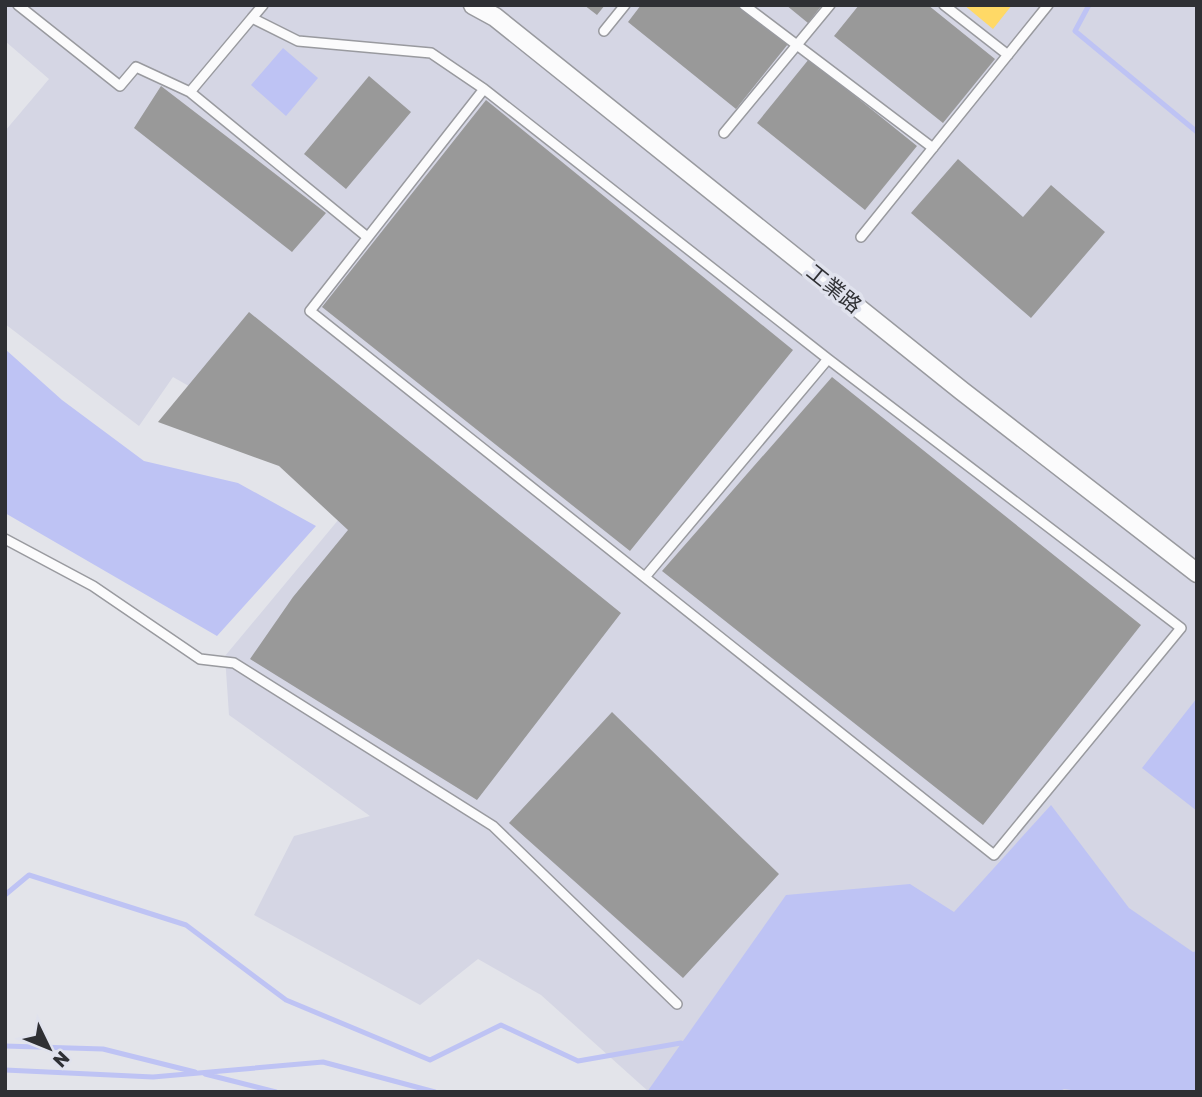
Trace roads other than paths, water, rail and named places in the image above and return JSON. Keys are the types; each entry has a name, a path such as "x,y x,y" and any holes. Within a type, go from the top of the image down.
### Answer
{"street":[{"name":"工業路","path":"473,5 492,11 962,391 1197,573"}],"lane":[{"path":"18,5 120,86 136,67 190,92 366,236"},
{"path":"190,92 262,5"},
{"path":"604,31 625,5"},
{"path":"744,5 933,148"},
{"path":"724,133 830,5"},
{"path":"944,5 1008,55"},
{"path":"861,237 1048,5"},
{"path":"252,19 298,41 431,53 484,89 828,359 1181,628 994,855 310,311 366,236 484,89"},
{"path":"645,577 828,359"},
{"path":"5,539 93,586 200,659 234,663 493,826 677,1004"}],"water":[{"path":"283,48 318,78 286,116 251,85"},
{"path":"5,349 62,400 144,461 238,483 316,526 217,636 5,513"},
{"path":"1197,698 1197,811 1142,768"},
{"path":"1051,805 1129,908 1193,952 1197,951 1197,1092 1086,1092 1064,1089 1058,1092 647,1092 786,895 910,884 954,912"}],"waterway":[{"path":"1089,5 1075,31 1197,132"},
{"path":"5,895 29,875 186,925 286,1000 430,1060 501,1025 578,1061 681,1043"},
{"path":"5,1046 103,1049 195,1072"},
{"path":"5,1070 153,1077 323,1062 435,1092"},
{"path":"205,1074 276,1092"}]}
